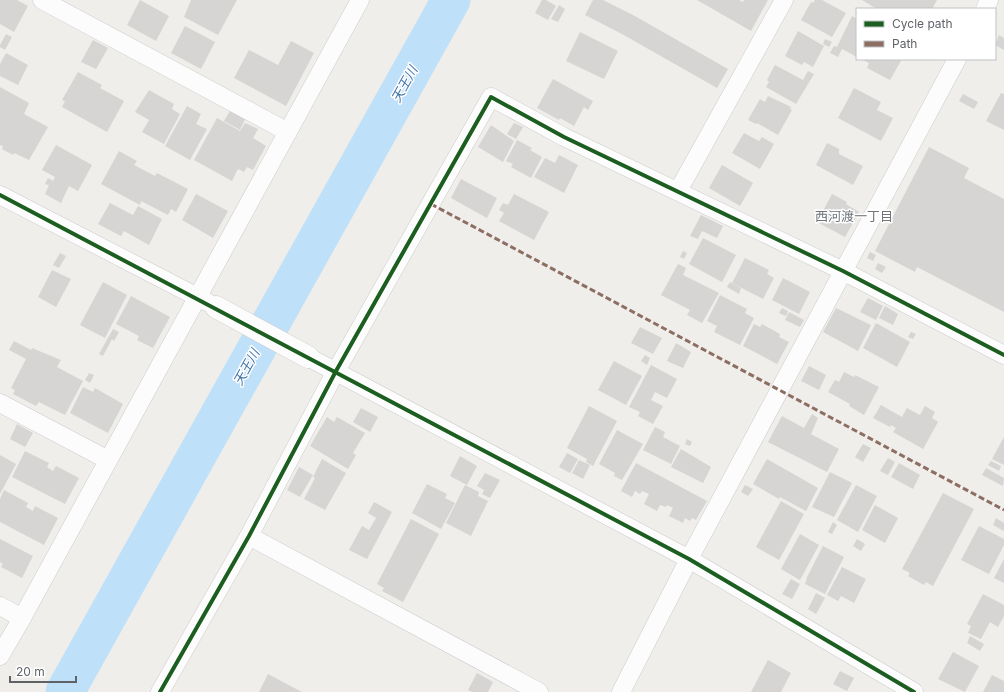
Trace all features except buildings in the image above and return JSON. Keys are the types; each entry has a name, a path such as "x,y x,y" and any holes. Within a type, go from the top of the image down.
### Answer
{"street":[{"path":"42,0 288,132"},
{"path":"0,656 360,0"},
{"path":"678,191 784,0"},
{"path":"621,692 689,559 956,60"},
{"path":"164,691 249,536 336,371 490,97 564,137 843,271 1004,355"},
{"path":"0,195 216,307 689,559 914,692"},
{"path":"0,403 108,460"},
{"path":"249,536 539,692"},
{"path":"0,606 22,618"}],"waterway":[{"name":"天王川","path":"65,692 451,0"}],"marked path":[{"path":"431,204 1004,510"}],"cycle path":[{"path":"160,692 249,536 336,371 491,97 564,137 843,271 1004,355"},
{"path":"0,195 689,559 914,692"}],"district":[{"name":"西河渡一丁目","path":"854,216"}]}
